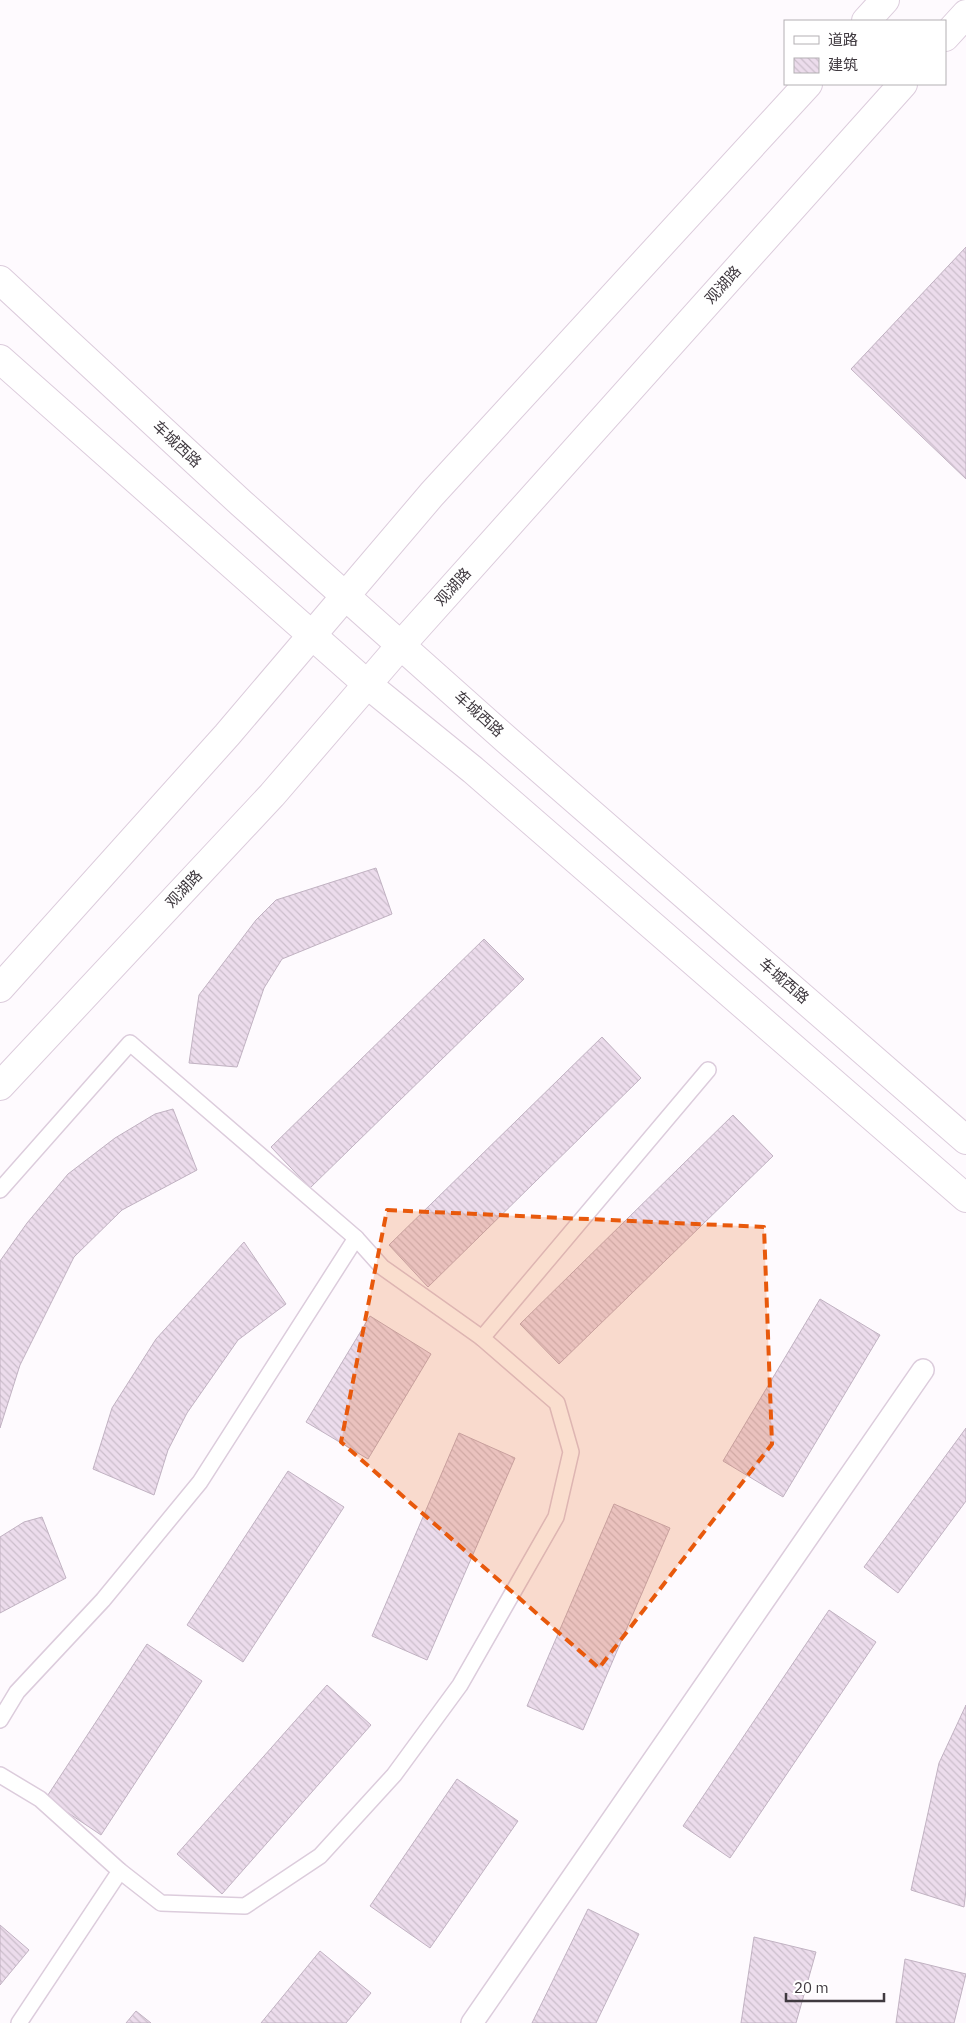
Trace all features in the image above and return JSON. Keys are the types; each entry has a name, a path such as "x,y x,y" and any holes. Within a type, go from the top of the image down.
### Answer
{"street":[{"path":"867,20 885,0"},
{"path":"946,36 966,14"},
{"path":"0,988 227,735 439,487 807,85"},
{"name":"观湖路","path":"0,1086 272,795 400,644 902,85"},
{"name":"车城西路","path":"0,280 241,503 966,1140"},
{"path":"0,359 367,684 473,770 966,1198"},
{"path":"472,2023 924,1370"}],"lane":[{"path":"0,1190 130,1043 356,1238 382,1267 482,1338 557,1403 571,1452 556,1517 460,1685 394,1775 320,1856 245,1906 161,1903 120,1871 40,1799 0,1776"},
{"path":"482,1338 708,1070"},
{"path":"0,1720 17,1692 103,1600 200,1482 356,1238"},
{"path":"19,2023 120,1871"}],"highlighted area":[{"path":"387,1210 764,1227 772,1444 599,1668 341,1442"}],"building":[{"path":"966,247 966,479 851,369"},
{"path":"376,868 392,914 282,959 264,988 237,1067 189,1063 199,995 256,920 276,900"},
{"path":"484,939 524,979 310,1188 271,1147"},
{"path":"602,1037 641,1078 428,1287 389,1245"},
{"path":"173,1109 197,1170 122,1210 74,1257 20,1365 0,1428 0,1261 27,1223 68,1174 115,1138 155,1114"},
{"path":"733,1115 773,1156 559,1364 520,1324"},
{"path":"244,1242 286,1304 238,1340 187,1413 168,1450 154,1495 93,1469 112,1408 156,1339"},
{"path":"820,1299 880,1335 783,1497 723,1461"},
{"path":"370,1316 431,1354 368,1459 306,1422"},
{"path":"966,1428 966,1501 898,1593 864,1567"},
{"path":"459,1433 515,1458 427,1660 372,1636"},
{"path":"288,1471 344,1507 243,1662 187,1625"},
{"path":"614,1504 670,1528 583,1730 527,1706"},
{"path":"42,1517 66,1578 0,1613 0,1537 24,1522"},
{"path":"829,1610 876,1642 730,1858 683,1826"},
{"path":"147,1644 202,1681 101,1835 46,1798"},
{"path":"327,1685 371,1725 222,1894 177,1854"},
{"path":"966,1705 966,1890 964,1907 911,1890 939,1763"},
{"path":"457,1779 518,1821 430,1948 370,1906"},
{"path":"588,1909 639,1934 596,2023 532,2023"},
{"path":"0,1925 29,1950 0,1985"},
{"path":"754,1937 816,1952 796,2023 741,2023"},
{"path":"320,1951 371,1993 346,2023 261,2023"},
{"path":"905,1959 966,1974 954,2023 896,2023"},
{"path":"136,2011 151,2023 126,2023"}]}
